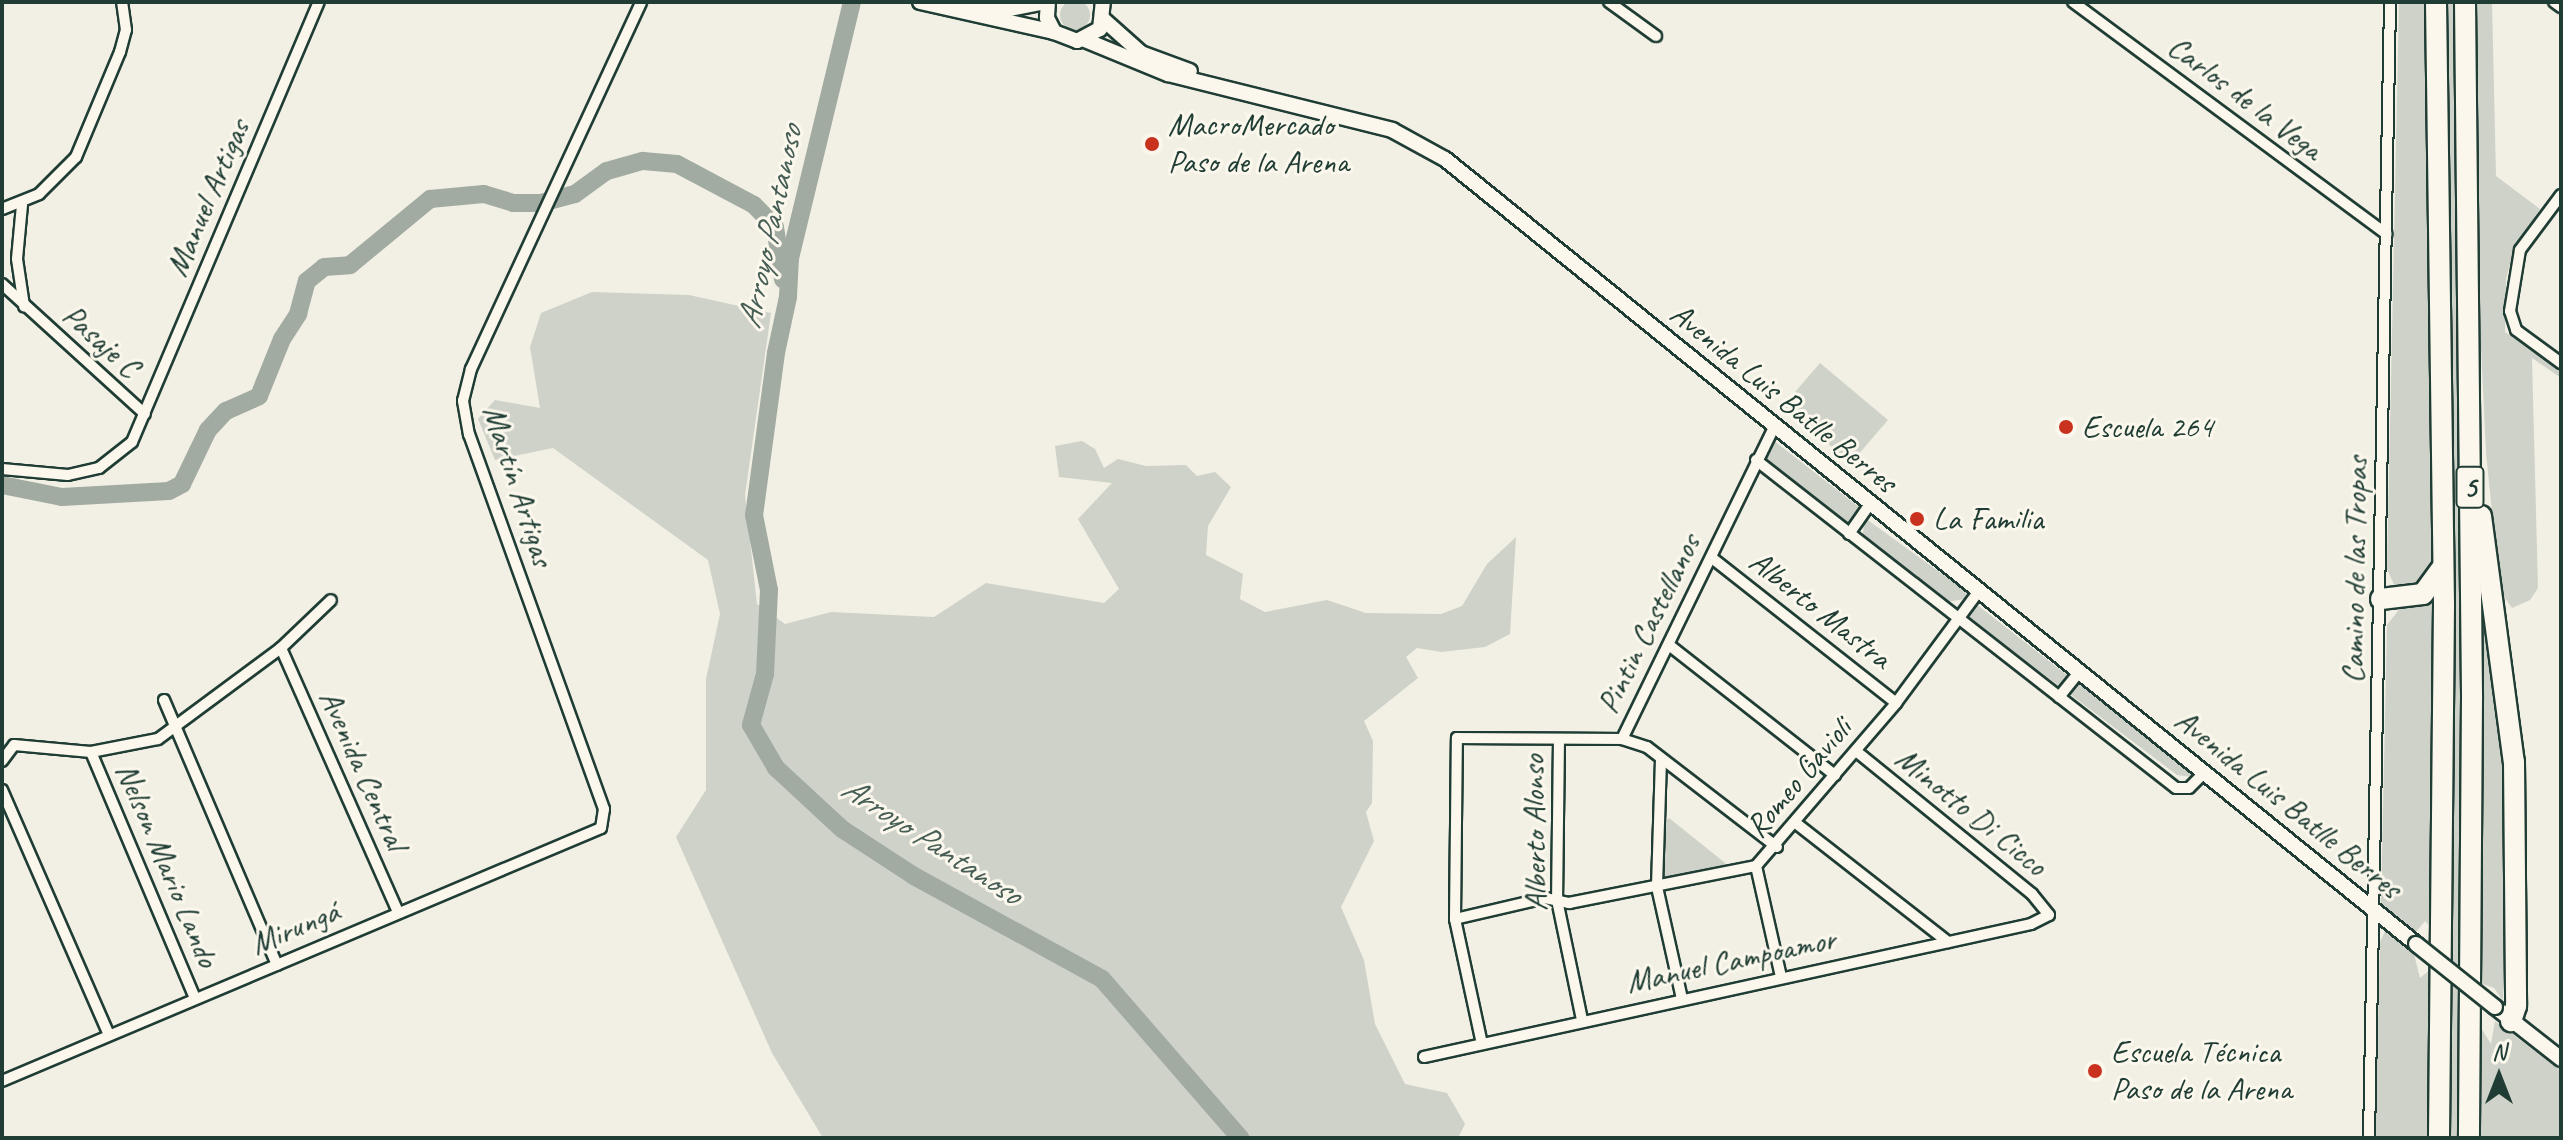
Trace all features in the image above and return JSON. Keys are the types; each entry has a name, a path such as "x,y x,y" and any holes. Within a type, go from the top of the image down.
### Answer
{"highway":[{"name":"5","path":"2436,2 2443,564 2439,1138"},
{"name":"5","path":"2465,2 2469,438 2469,1138"},
{"path":"2469,438 2514,762 2516,1006 2503,1014"},
{"path":"2381,599 2423,594 2434,586 2443,564"}],"main road":[{"path":"920,2 1054,32"},
{"path":"944,2 1000,11 1047,2 1047,18 1054,32"},
{"path":"1085,40 1104,20 1103,2"},
{"name":"Avenida Luis Batlle Berres","path":"1104,20 1141,53 1234,88"},
{"name":"Avenida Luis Batlle Berres","path":"1054,32 1068,40 1085,40 1168,74 1381,126 1418,142 2561,1059"}],"street":[{"path":"2,209 22,205 58,179 76,157 120,52 126,30 122,2"},
{"name":"Manuel Artigas","path":"2,469 68,475 99,468 122,455 145,414 319,2"},
{"name":"Martín Artigas","path":"606,819 464,413 471,369 641,2"},
{"path":"1609,2 1656,36"},
{"name":"Carlos de la Vega","path":"2073,2 2386,234"},
{"name":"Camino de las Tropas","path":"2369,1138 2390,2"},
{"path":"2554,2 2561,7"},
{"path":"2561,195 2520,250 2510,311 2516,330 2561,363"},
{"name":"Pasaje C","path":"22,205 17,259 24,306"},
{"name":"Pasaje C","path":"2,284 145,414"},
{"name":"Pintin Castellanos","path":"1455,919 1457,738 1622,739 1774,427"},
{"path":"1756,460 2176,788 2189,788 2204,773"},
{"path":"1849,534 1870,504"},
{"name":"Alberto Mastra","path":"1712,558 1896,703"},
{"name":"Romeo Gavioli","path":"1455,919 1545,898 1569,903 1756,866 1797,824 1896,703 1979,591"},
{"path":"2,761 14,745 91,752 158,739 281,648 331,600"},
{"path":"1669,645 1835,775"},
{"name":"Avenida Central","path":"281,648 398,912"},
{"path":"2059,697 2079,672"},
{"path":"164,700 277,965"},
{"name":"Alberto Alonso","path":"1559,739 1557,900 1582,1020"},
{"path":"1622,739 1661,759 1777,847"},
{"name":"Minotto Di Cicco","path":"1856,751 2020,884 2049,915"},
{"name":"Nelson Mario Lando","path":"91,752 195,998"},
{"path":"1661,759 1657,887 1682,999"},
{"path":"2,790 109,1035"},
{"name":"Mirungá","path":"2,1081 601,828 606,819"},
{"path":"1797,824 1948,942"},
{"path":"1756,866 1781,977"},
{"name":"Manuel Campoamor","path":"1424,1057 2031,924 2049,915"},
{"path":"1455,919 1482,1044"}],"shaded area":[{"path":"1075,0 1086,4 1090,15 1086,26 1075,30 1064,26 1060,15 1064,4"},
{"path":"2399,2 2426,2 2432,575 2428,585 2396,589 2387,569"},
{"path":"2442,2 2458,2 2463,476 2461,1138 2445,1138"},
{"path":"2476,2 2492,2 2496,176 2540,209 2513,252 2506,279 2505,332 2561,370 2561,378 2532,358 2538,588 2530,600 2512,608 2500,591 2486,453 2477,261"},
{"path":"592,292 689,295 771,313 745,495 757,604 785,624 831,612 934,617 986,583 1104,603 1119,589 1078,519 1112,483 1059,477 1055,446 1082,441 1095,449 1104,468 1118,459 1146,466 1186,465 1197,476 1215,472 1231,487 1208,526 1206,555 1243,574 1240,599 1265,612 1327,600 1366,613 1441,614 1462,606 1487,564 1516,537 1510,634 1485,647 1441,652 1417,648 1406,657 1418,678 1364,721 1373,741 1372,803 1366,812 1374,841 1341,907 1364,960 1375,1024 1405,1084 1447,1093 1465,1124 1458,1138 823,1138 772,1053 676,837 706,790 706,679 720,614 708,560 553,448 495,460 478,419 495,400 540,408 530,347 541,313"},
{"path":"1820,363 1888,420 1851,463 1783,406"},
{"path":"1773,440 1859,507 1853,521 1844,524 1765,461"},
{"path":"1865,518 1967,592 1964,599 1942,603 1862,539"},
{"path":"2482,570 2509,820 2503,1001 2494,988 2480,983"},
{"path":"2433,593 2432,929 2425,921 2416,932 2381,903 2387,625 2401,607 2420,603"},
{"path":"1976,604 2194,774 2192,777 2177,775 1968,617"},
{"path":"1669,818 1726,865 1664,880 1664,822"},
{"path":"2386,929 2414,954 2420,978 2431,969 2430,1138 2375,1138 2380,942"},
{"path":"2495,1021 2561,1071 2561,1138 2479,1138 2480,1026 2491,1044"}],"waterway":[{"name":"Arroyo Pantanoso","path":"852,2 790,258 788,297 776,353 754,515 769,590 765,674 751,725 776,768 842,829 914,876 1102,979 1240,1138"},
{"path":"2,485 62,497 169,491 182,484 208,430 226,411 259,396 282,339 298,314 307,281 324,267 350,265 430,199 484,194 514,203 541,203 575,194 607,171 643,161 677,164 754,205 775,227 783,279"}],"place":[{"name":"MacroMercado Paso de la Arena","path":"1152,144"},
{"name":"Escuela 264","path":"2066,427"},
{"name":"La Familia","path":"1917,519"},
{"name":"Escuela Técnica Paso de la Arena","path":"2095,1071"}]}
